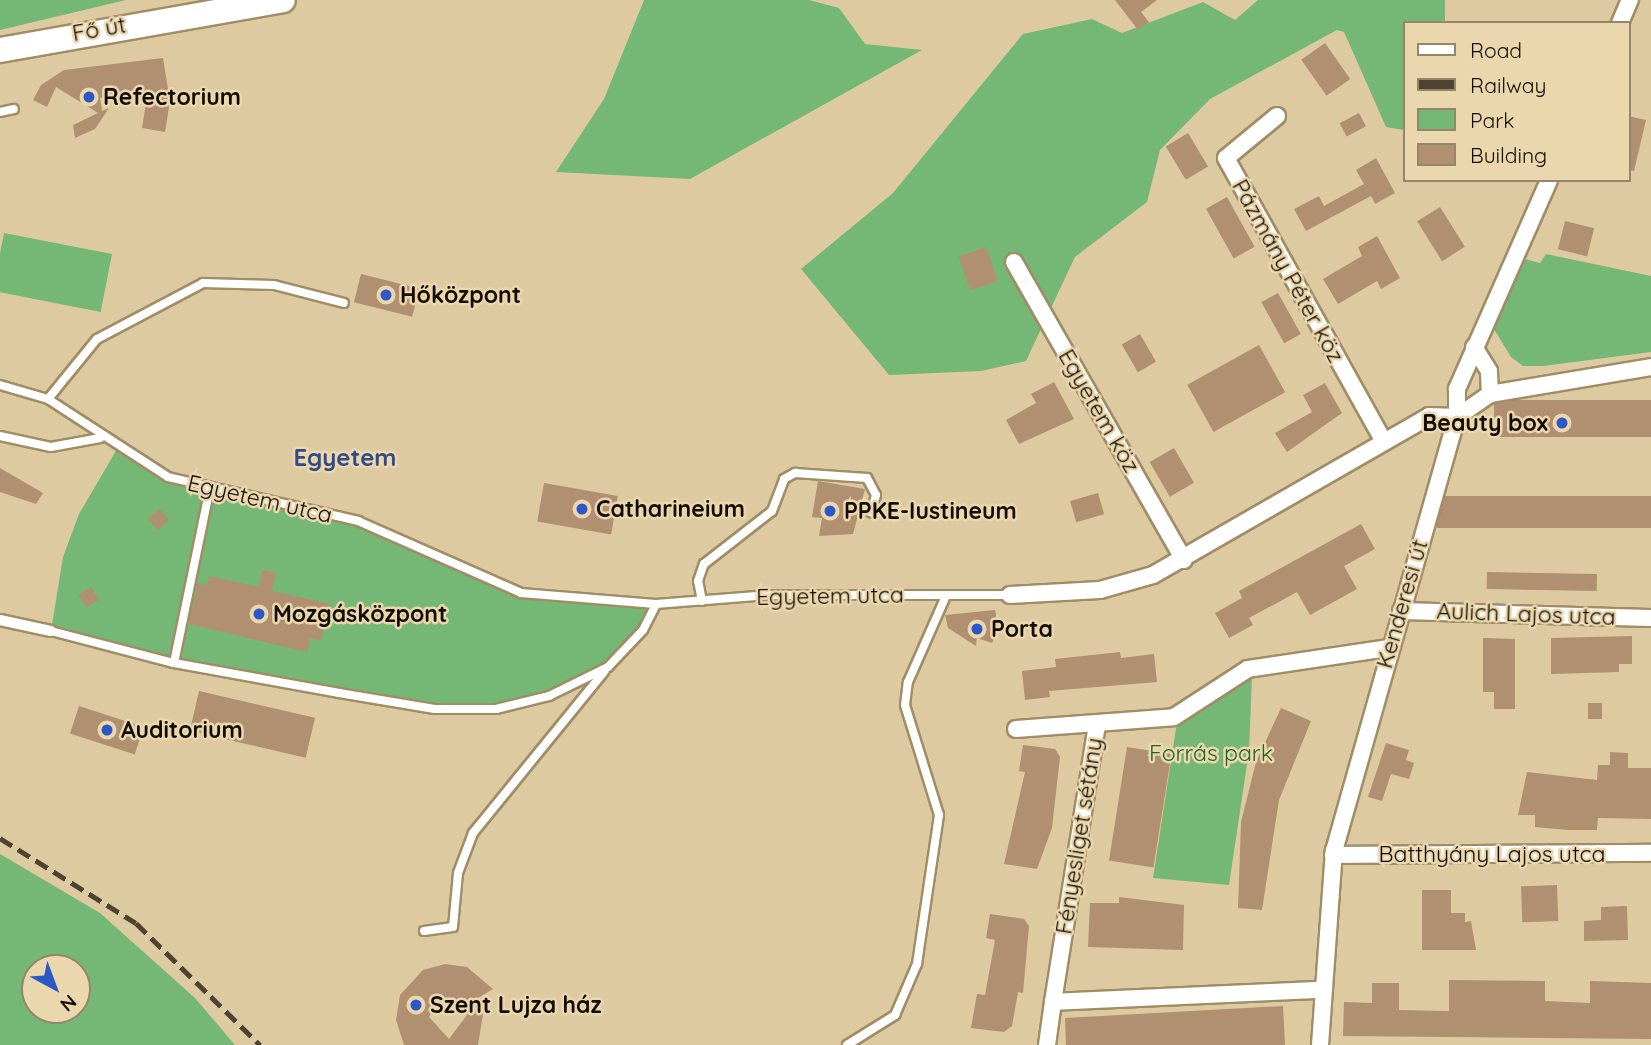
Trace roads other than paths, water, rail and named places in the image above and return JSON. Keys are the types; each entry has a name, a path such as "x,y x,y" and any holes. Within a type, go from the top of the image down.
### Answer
{"main road":[{"name":"Fő út","path":"0,50 283,0"}],"street":[{"path":"1621,21 1630,0"},
{"name":"Pázmány Péter köz","path":"1277,116 1226,158 1384,442"},
{"name":"Kenderesi út","path":"1320,1045 1320,990 1333,855 1389,648 1457,417 1457,389 1548,182"},
{"name":"Egyetem köz","path":"1014,262 1184,560"},
{"path":"1474,346 1489,371 1490,394"},
{"path":"1457,417 1490,394 1651,367"},
{"name":"Egyetem utca","path":"1010,595 1100,590 1184,560 1429,416 1457,417"},
{"name":"Aulich Lajos utca","path":"1401,611 1651,618"},
{"path":"0,620 51,631"},
{"name":"Fényesliget sétány","path":"1048,1045 1097,725 1174,717 1248,669 1389,648"},
{"path":"1016,729 1097,725"},
{"name":"Batthyány Lajos utca","path":"1333,855 1651,853"},
{"path":"1053,1002 1320,990"}],"lane":[{"path":"0,112 14,109"},
{"path":"48,399 97,339 202,282 274,285 344,303"},
{"name":"Egyetem utca","path":"0,385 48,399 100,438 167,477 358,521 521,593 656,604 1010,595"},
{"path":"0,436 51,447 100,438"},
{"path":"702,601 698,581 705,564 772,511 784,479 795,473 867,478 876,495 872,512"},
{"path":"174,663 210,487"},
{"path":"847,1045 895,1015 917,964 939,815 905,705 908,682 946,596"},
{"path":"424,931 453,927 458,873 473,833 608,667 643,630 656,604"},
{"path":"51,631 174,663 435,709 496,709 549,696 608,667"}],"railway":[{"path":"0,838 136,923 260,1045"}],"place":[{"name":"Refectorium","path":"89,97"},
{"name":"Hőközpont","path":"386,295"},
{"name":"Beauty box","path":"1562,423"},
{"name":"Catharineium","path":"582,509"},
{"name":"PPKE-Iustineum","path":"830,511"},
{"name":"Mozgásközpont","path":"259,614"},
{"name":"Porta","path":"977,629"},
{"name":"Auditorium","path":"107,730"},
{"name":"Szent Lujza ház","path":"416,1005"}],"district":[{"name":"Egyetem","path":"345,458"}],"park label":[{"name":"Forrás park","path":"1211,753"}]}
